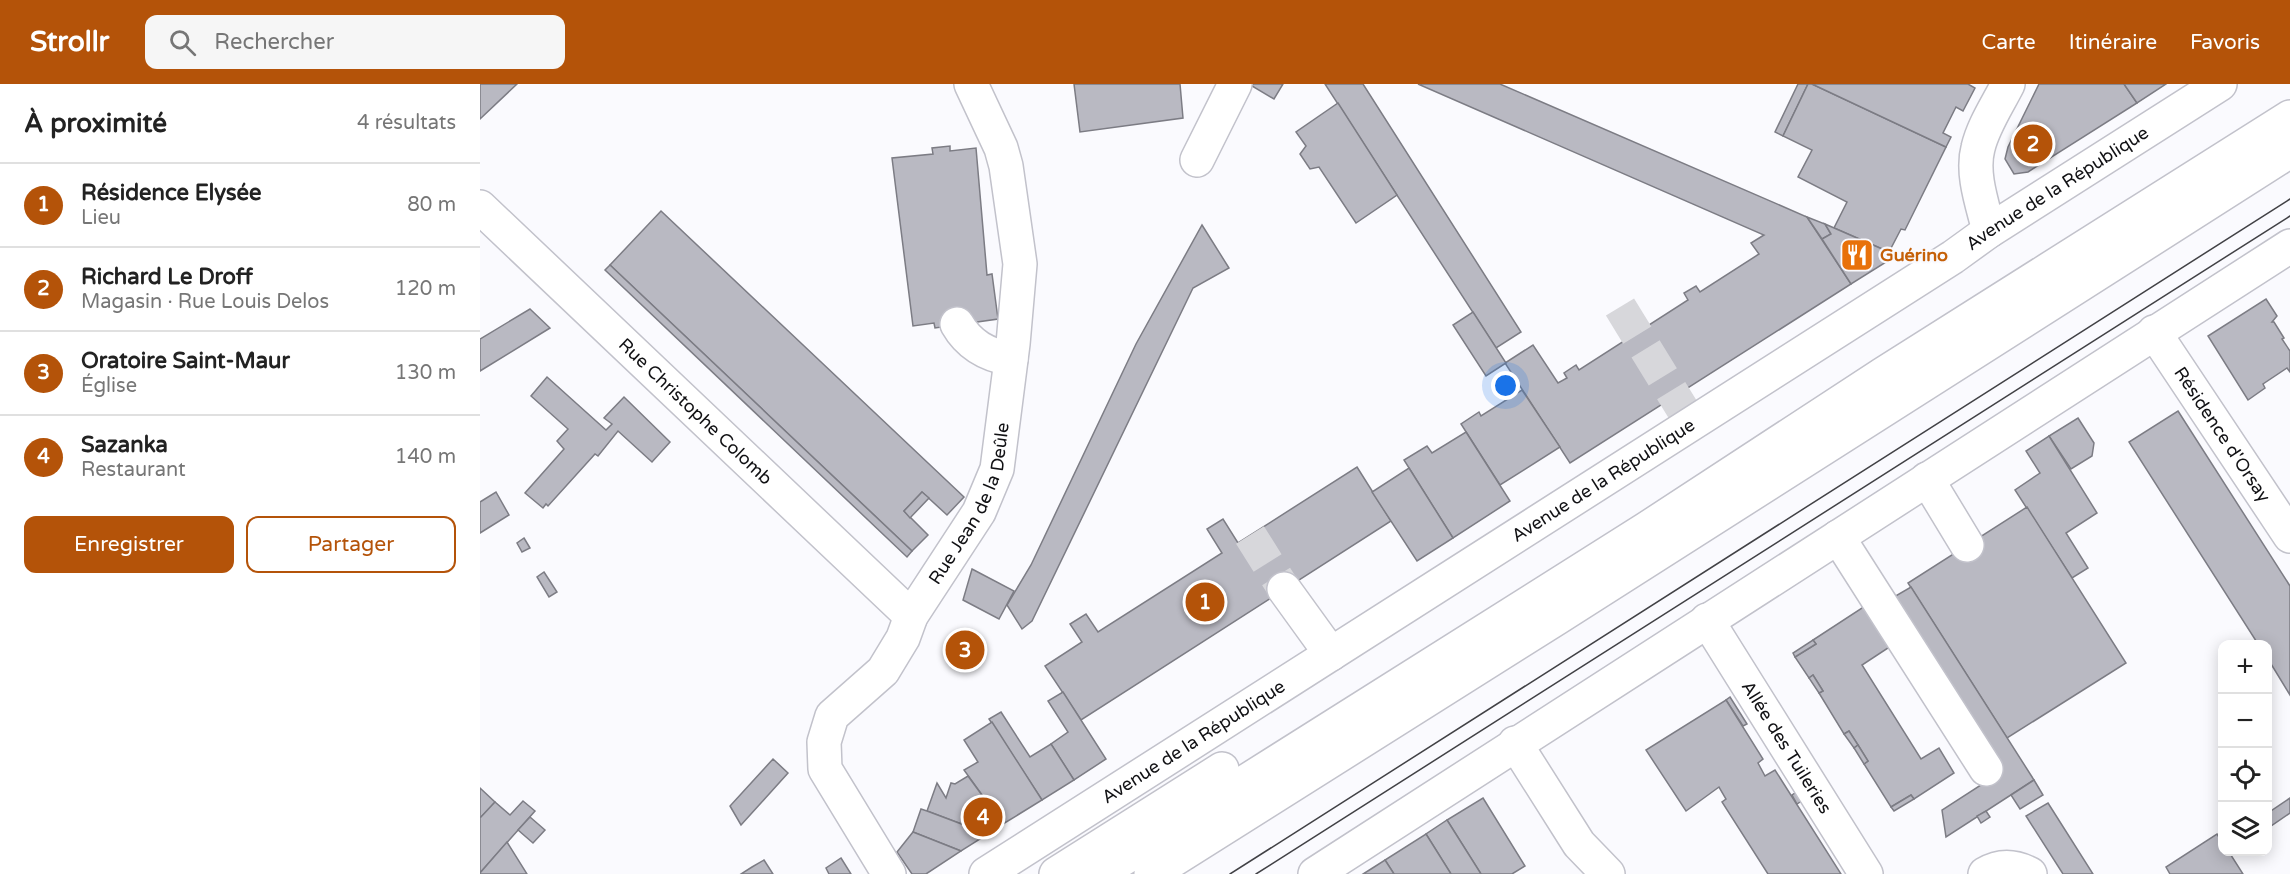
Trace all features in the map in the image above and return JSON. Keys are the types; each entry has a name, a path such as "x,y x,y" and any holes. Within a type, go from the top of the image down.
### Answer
{"street":[{"name":"Rue Jean de la Deûle","path":"889,874 825,769 824,742 832,716 883,671 903,638 911,616 979,512 997,469 1020,264 1006,166 1001,148 971,84"},
{"path":"1197,160 1235,84"},
{"path":"1989,231 1980,194 1978,148 2008,84"},
{"name":"Avenue de la République","path":"986,874 2220,84"},
{"path":"1098,874 1646,529 1883,374 2290,117"},
{"path":"1151,874 1587,600 2290,150"},
{"name":"Rue Christophe Colomb","path":"480,207 911,616"},
{"path":"1315,874 1515,743 2290,246"},
{"path":"957,324 965,339 980,349 1011,359"},
{"name":"Résidence d'Orsay","path":"2154,332 2290,536"},
{"path":"1927,478 1967,546"},
{"path":"1056,874 1180,795 1390,667 1646,529"},
{"path":"1838,537 1986,769"},
{"path":"1284,590 1331,654"},
{"name":"Allée des Tuileries","path":"1707,620 1866,874"},
{"path":"1515,743 1579,844 1608,874"},
{"path":"1177,874 1230,825"},
{"path":"1985,874 1997,866 2021,869 2030,874"}],"building":[{"path":"480,84 517,84 480,119"},
{"path":"1074,84 1180,84 1183,118 1080,132"},
{"path":"1253,84 1283,84 1274,99 1252,86"},
{"path":"1325,84 1363,84 1521,332 1496,348"},
{"path":"1418,84 1500,84 1807,217 1851,284 1570,463 1505,363 1533,345 1558,383 1567,378 1564,373 1576,365 1579,370 1688,300 1684,293 1696,286 1700,292 1759,254 1751,243 1764,235"},
{"path":"1798,84 1808,84 1783,136 1775,132"},
{"path":"1808,84 1946,147 1905,230 1901,229 1889,252 1834,228 1847,202 1798,177 1812,150 1783,136"},
{"path":"1812,84 1968,84 1975,88 1963,111 1956,107 1943,133 1951,137 1946,147"},
{"path":"2039,84 2124,84 2137,103 2028,172 2014,174 2005,159 2008,147"},
{"path":"2124,84 2166,84 2137,103"},
{"path":"1338,103 1397,195 1356,223 1319,167 1310,169 1300,154 1306,146 1296,132"},
{"path":"950,146 950,151 976,148 987,275 992,274 998,319 935,328 934,323 913,326 892,158 933,154 932,148"},
{"path":"661,211 964,497 947,515 922,492 904,511 928,535 912,551 610,265"},
{"path":"1807,217 1825,224 1831,234 1822,239"},
{"path":"1825,224 1894,254 1891,259 1851,284 1822,239 1831,234"},
{"path":"1202,225 1229,268 1193,288 1032,621 1022,629 1007,605 1031,565 1136,344"},
{"path":"610,265 912,551 907,557 605,270"},
{"path":"2266,299 2277,316 2272,322 2290,351 2290,372 2287,368 2263,384 2265,388 2248,400 2208,336"},
{"path":"530,309 550,328 480,371 480,339"},
{"path":"1473,312 1506,363 1486,376 1453,325"},
{"path":"547,377 606,430 612,424 604,418 624,397 670,442 652,462 618,431 598,456 595,454 548,506 546,504 543,508 525,493 564,449 557,441 568,429 531,396"},
{"path":"1522,390 1560,447 1500,485 1461,424 1479,412 1481,416"},
{"path":"2178,411 2290,586 2290,695 2272,666 2272,640 2255,640 2129,442"},
{"path":"2078,418 2094,443 2092,456 2071,469 2049,436"},
{"path":"1466,432 1510,501 1453,538 1404,460 1427,446 1432,453"},
{"path":"2049,436 2097,513 2066,533 2088,568 2072,578 2015,490 2040,473 2026,451"},
{"path":"1357,467 1391,521 1081,720 1045,666 1082,642 1070,624 1086,614 1098,632 1222,553 1207,529 1223,519 1238,543"},
{"path":"1409,468 1453,538 1417,561 1372,492"},
{"path":"496,492 509,515 480,533 480,502"},
{"path":"922,492 929,498 910,518 904,511"},
{"path":"2027,507 2126,663 2007,738 1908,583"},
{"path":"524,538 530,548 522,552 517,543"},
{"path":"972,569 1014,591 999,619 963,600"},
{"path":"544,572 557,592 549,597 537,577"},
{"path":"1911,587 2034,780 1946,837 1942,810 1998,774 1887,601"},
{"path":"1865,606 1891,646 1862,665 1921,759 1939,748 1954,773 1914,799 1911,795 1891,807 1864,764 1868,761 1858,745 1849,731 1844,734 1819,693 1823,691 1813,675 1809,678 1795,657 1816,644 1813,640"},
{"path":"1813,640 1816,644 1795,657 1793,653"},
{"path":"1813,675 1823,691 1819,693 1809,678"},
{"path":"1063,692 1106,759 1074,780 1051,744 1068,732 1048,701"},
{"path":"1730,697 1747,724 1743,726 1726,700"},
{"path":"1726,700 1763,759 1758,763 1765,776 1775,770 1841,874 1768,874 1722,802 1726,799 1719,787 1686,811 1646,750"},
{"path":"1001,712 1030,757 1051,744 1074,780 1042,800 989,719"},
{"path":"992,722 1042,800 1003,824 964,770 978,762 964,740"},
{"path":"1849,731 1858,745 1854,748 1844,734"},
{"path":"1858,745 1868,761 1864,764 1854,748"},
{"path":"773,759 788,773 741,825 730,806"},
{"path":"968,776 1003,824 988,834 927,811 937,783 946,798 951,783 955,784"},
{"path":"2034,780 2043,795 2020,809 2011,795"},
{"path":"480,788 495,802 480,818"},
{"path":"1798,791 1803,800 1797,804 1792,795"},
{"path":"1911,795 1914,799 1894,811 1891,807"},
{"path":"1483,798 1525,866 1512,874 1481,874 1447,820"},
{"path":"2290,798 2290,813 2272,825 2272,810"},
{"path":"523,801 535,811 480,873 480,818 495,802 510,815"},
{"path":"2048,803 2093,874 2063,874 2026,816"},
{"path":"921,809 988,834 961,851 913,832"},
{"path":"1986,811 1990,817 1981,823 1977,816"},
{"path":"530,817 545,830 533,843 518,830"},
{"path":"1447,820 1481,874 1451,874 1426,834"},
{"path":"913,832 961,851 926,874 912,874 897,852"},
{"path":"1426,834 1451,874 1394,874 1385,860"},
{"path":"2217,834 2218,856 2232,856 2243,874 2170,874 2166,867"},
{"path":"507,842 527,874 480,874 480,873"},
{"path":"841,858 851,874 829,874 826,868"},
{"path":"764,860 773,874 741,874 752,867"},
{"path":"1385,860 1394,874 1363,874 1371,869"}],"tunnel":[{"path":"1620,307 1691,423"},
{"path":"1250,535 1284,589"}],"tram line":[{"path":"1230,874 2290,199"},
{"path":"1256,874 2290,216"}],"place":[{"name":"Richard Le Droff","path":"2033,144"},
{"name":"Guérino","path":"1857,255"},
{"name":"Résidence Elysée","path":"1205,602"},
{"name":"Oratoire Saint-Maur","path":"965,650"},
{"name":"Sazanka","path":"983,817"}]}
